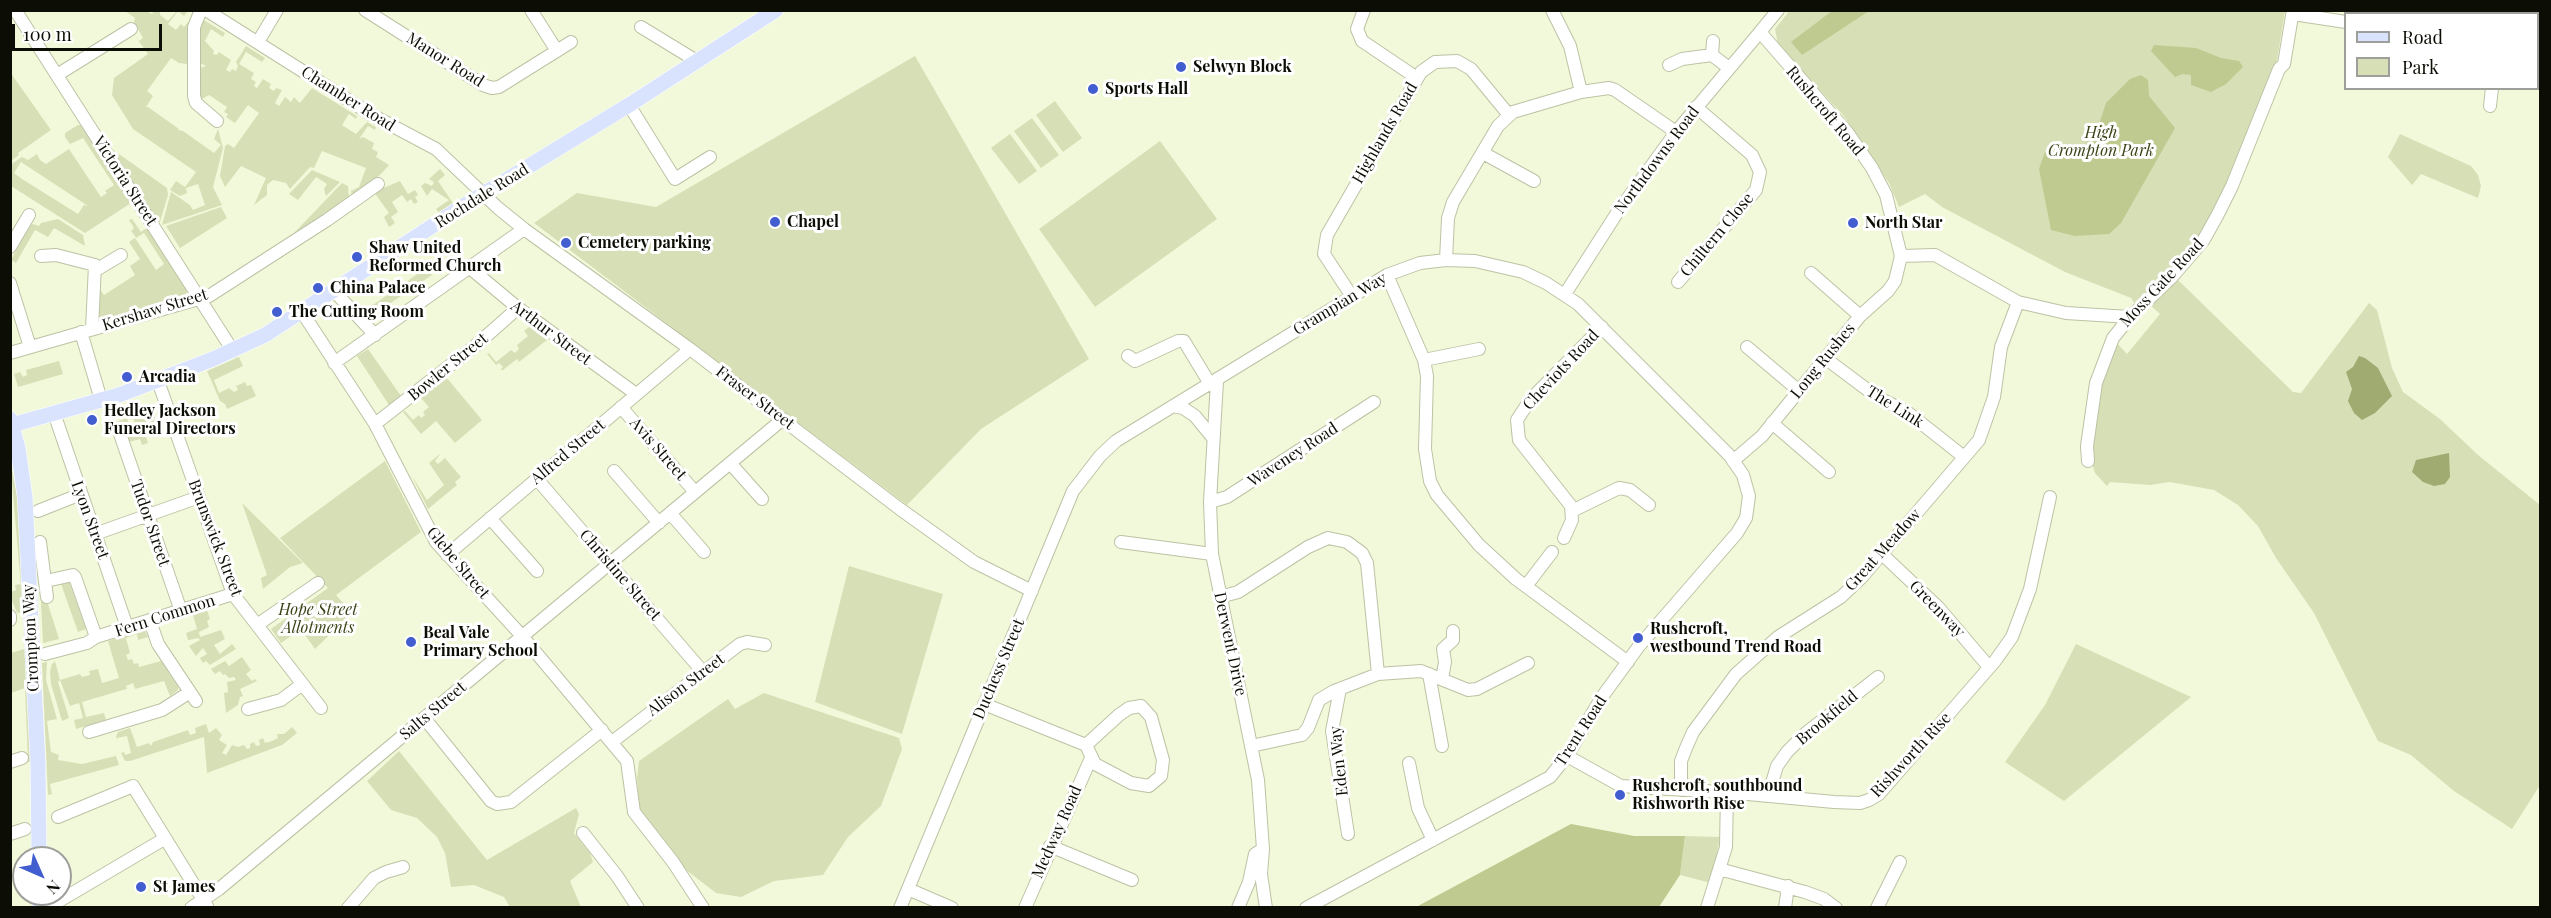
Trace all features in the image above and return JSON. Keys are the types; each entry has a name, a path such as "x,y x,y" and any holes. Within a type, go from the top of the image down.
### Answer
{"main road":[{"name":"Rochdale Road","path":"11,423 101,400 158,381 233,351 335,292 484,194 776,10"},
{"name":"Crompton Way","path":"11,423 18,448 25,497 39,846"}],"street":[{"path":"201,10 194,27 194,96 196,103 217,121"},
{"name":"Chamber Road","path":"206,10 372,115 436,149 484,194"},
{"path":"258,42 277,10"},
{"name":"Manor Road","path":"365,10 483,85 492,88 499,87 571,42"},
{"path":"531,10 557,51"},
{"path":"1364,10 1357,29 1362,41 1417,78"},
{"path":"1552,10 1570,46 1581,92"},
{"path":"1760,32 1778,10"},
{"path":"2293,12 2344,22"},
{"name":"Moss Gate Road","path":"2088,461 2086,446 2096,383 2113,338 2130,317 2171,278 2203,241 2217,216 2232,186 2278,69 2284,64 2293,12"},
{"name":"Victoria Street","path":"16,14 233,351"},
{"path":"641,27 695,60"},
{"path":"57,75 131,29"},
{"name":"Northdowns Road","path":"1565,294 1617,213 1676,132 1760,32"},
{"name":"Rushcroft Road","path":"1760,32 1847,132 1872,168 1886,195 1901,256"},
{"path":"1712,55 1713,41"},
{"path":"1669,65 1682,59 1712,55 1729,68"},
{"name":"Highlands Road","path":"1351,295 1324,254 1327,235 1417,78 1435,62 1457,61 1471,69 1509,115"},
{"path":"1446,260 1448,219 1453,202 1498,126 1509,115 1581,92 1602,88 1615,90 1676,132"},
{"path":"2490,106 2492,90"},
{"path":"628,105 675,178 710,157"},
{"name":"Chiltern Close","path":"1678,282 1756,190 1760,172 1752,155 1696,107"},
{"path":"1483,153 1534,181"},
{"name":"Kershaw Street","path":"10,353 209,296 378,184"},
{"name":"Fraser Street","path":"484,194 524,229 690,349 974,562 1032,591"},
{"path":"10,247 29,215"},
{"path":"334,363 524,229"},
{"path":"41,256 56,255 93,264 96,270 91,312 86,331 101,400"},
{"path":"96,270 121,255"},
{"path":"1901,256 1935,255 2019,302 2066,313 2130,317"},
{"name":"Long Rushes","path":"1733,461 1762,436 1860,316 1888,291 1895,280 1901,256"},
{"name":"Grampian Way","path":"1116,441 1387,274 1420,263 1446,260 1475,261 1514,269 1565,294 1602,327 1733,461"},
{"name":"Arthur Street","path":"470,268 518,308 636,394"},
{"path":"1811,273 1860,316"},
{"path":"1387,274 1424,360 1427,376 1425,449 1430,481 1437,495 1479,545 1526,586 1628,662"},
{"path":"10,283 30,347"},
{"path":"335,292 375,335"},
{"name":"Great Meadow","path":"1681,790 1681,761 1693,732 1736,674 1778,637 1841,597 1881,554 1978,440 1989,415 2001,347 2019,302"},
{"name":"Bowler Street","path":"375,424 467,352 518,308"},
{"name":"Glebe Street","path":"302,312 375,424 428,529 447,555 522,636 627,761 634,812 673,862 703,908"},
{"name":"Cheviots Road","path":"1572,511 1571,506 1519,440 1517,420 1530,400 1602,327"},
{"path":"1128,356 1136,361 1178,341 1184,341 1213,382"},
{"path":"1747,347 1798,390"},
{"name":"Alfred Street","path":"447,555 690,349"},
{"path":"1424,360 1479,349"},
{"name":"The Link","path":"1825,358 1877,398 1907,412 1964,457"},
{"name":"Brunswick Street","path":"158,381 233,594 321,708"},
{"name":"Derwent Drive","path":"1213,382 1210,502 1212,554 1258,780 1263,849 1261,874 1266,908"},
{"name":"Waveney Road","path":"1210,502 1227,497 1374,402"},
{"path":"1173,406 1183,408 1195,416 1213,438"},
{"name":"Avis Street","path":"621,407 695,492"},
{"name":"Lyon Street","path":"54,413 127,627"},
{"name":"Salts Street","path":"191,908 205,904 783,419"},
{"path":"1772,423 1829,472"},
{"name":"Tudor Street","path":"120,434 181,611"},
{"name":"Duchess Street","path":"900,908 1073,491 1100,456 1116,441"},
{"name":"Trent Road","path":"1306,908 1543,781 1560,767 1602,698 1628,662 1737,533 1746,518 1749,496 1743,475 1733,461"},
{"path":"730,463 762,499"},
{"path":"615,471 659,523"},
{"name":"Christine Street","path":"537,479 703,672"},
{"path":"1564,538 1572,520 1572,511 1619,488 1630,490 1649,505"},
{"path":"38,511 81,494"},
{"path":"95,534 199,497"},
{"name":"Rishworth Rise","path":"1567,756 1621,786 1727,792 1834,802 1860,803 1869,800 1879,794 1989,667 2012,637 2030,589 2050,497"},
{"path":"670,513 704,552"},
{"path":"490,518 537,571"},
{"path":"1220,597 1238,592 1308,547 1328,538 1347,542 1362,553 1367,563 1378,674"},
{"path":"40,542 47,597"},
{"path":"1121,542 1212,554"},
{"path":"1526,586 1552,552"},
{"name":"Greenway","path":"1881,554 1938,608 1989,667"},
{"name":"Fern Common","path":"46,581 73,575 96,637"},
{"path":"256,626 318,583"},
{"name":"Fern Common","path":"45,654 87,643 96,637 233,594"},
{"path":"89,732 108,733 193,696 158,644 150,621"},
{"path":"1442,679 1445,662 1443,649 1453,640 1453,631"},
{"name":"Alison Street","path":"612,742 740,644 747,642 765,645"},
{"path":"1251,746 1302,735 1308,728 1319,700 1378,674 1421,671 1468,690 1477,689 1528,663"},
{"path":"1429,674 1442,746"},
{"name":"Brookfield","path":"1768,796 1777,766 1787,752 1806,733 1878,677"},
{"path":"248,709 263,710 301,685"},
{"name":"Eden Way","path":"1340,689 1332,731 1348,834"},
{"path":"984,704 1086,745"},
{"path":"1141,706 1151,717 1156,730 1163,770 1157,781 1149,786 1141,786 1118,777 1095,764 1090,758 1086,745 1119,715 1129,708 1141,706"},
{"path":"425,719 491,801 497,804 511,802 602,730"},
{"name":"Medway Road","path":"1025,908 1090,758"},
{"path":"1409,763 1418,808 1433,840"},
{"path":"58,817 133,786 205,904"},
{"path":"1707,908 1726,847 1727,792"},
{"path":"10,834 25,829"},
{"path":"583,833 617,876 638,908"},
{"path":"72,890 164,839"},
{"path":"1050,846 1132,880"},
{"path":"1239,908 1249,882 1255,854 1263,849"},
{"path":"1878,908 1900,862"},
{"path":"348,908 374,878 403,867"},
{"path":"1719,869 1788,886 1824,899 1836,908"},
{"path":"1785,908 1788,886"},
{"path":"908,889 952,908"}],"green space":[{"name":"High Crompton Park","path":"1790,10 2285,11 2277,60 2224,193 2199,237 2160,282 2135,304 2131,298 2065,272 1942,207 1925,194 1899,207 1889,183 1843,115 1778,45 1775,29"},
{"path":"125,11 147,11 152,14 154,11 160,11 160,15 168,21 178,11 168,24 176,30 181,24 184,27 190,20 187,64 179,63 171,58 147,91 153,96 146,107 214,153 221,145 214,139 218,129 223,148 213,187 222,205 162,225 171,192 190,205 193,210 205,205 198,184 186,188 187,193 180,196 170,190 176,181 185,187 196,172 133,129 112,95 114,78 148,54 135,36 139,41 143,38 134,22 135,18"},
{"path":"178,11 188,11 184,16"},
{"path":"1832,11 1869,11 1802,55 1791,42"},
{"path":"202,19 225,33 223,37 211,29 205,41 214,51 213,54 217,55 219,52 231,60 226,70 236,71 238,66 236,62 246,46 265,58 262,62 246,52 239,64 254,73 251,79 256,82 254,86 257,88 263,79 271,84 269,88 274,91 276,88 282,90 275,103 279,106 285,97 291,102 294,97 300,103 312,88 357,116 356,119 349,114 342,125 356,134 367,122 376,127 375,130 368,126 359,139 363,137 374,143 372,149 378,152 376,157 389,165 352,197 351,191 359,187 366,168 322,151 314,168 310,167 290,189 286,183 273,180 267,185 267,195 254,205 266,178 241,166 225,187 220,176 225,146 228,144 234,148 259,113 248,105 235,123 226,117 228,114 224,112 227,107 209,95 200,98 197,69 206,66 198,65 199,21"},
{"path":"2154,45 2196,48 2221,58 2239,61 2243,67 2226,84 2211,92 2191,85 2191,75 2183,74 2175,77 2151,51"},
{"path":"915,56 1089,359 981,429 907,505 534,223 577,193 656,207"},
{"path":"10,72 51,130 18,153 19,155 11,161"},
{"path":"2141,75 2148,80 2149,96 2175,128 2121,223 2109,234 2075,236 2051,230 2039,169 2045,152 2085,145 2099,124 2106,103 2130,79"},
{"path":"1055,101 1082,138 1063,152 1036,115"},
{"path":"1032,118 1059,155 1041,168 1014,131"},
{"path":"82,125 131,203 85,233 11,186 10,165 22,157 28,160 37,154 46,164 69,149 101,197 107,193 105,191 114,185 83,138 70,144 65,133","holes":["21,162 88,206 84,205 78,214 14,173"]},
{"path":"1010,134 1037,171 1019,184 991,148"},
{"path":"2400,134 2471,166 2478,175 2481,186 2478,198 2421,174 2412,185 2388,157"},
{"path":"1160,141 1217,219 1095,307 1039,229"},
{"path":"109,147 167,188 168,195 159,225"},
{"path":"440,169 445,175 438,181 453,203 439,213 436,209 449,200 432,189 427,196 421,186 425,183 432,186 434,182 429,179"},
{"path":"312,170 340,182 326,196 324,189 327,184 316,177 298,200 289,194"},
{"path":"400,181 408,194 415,190 418,202 414,204 411,199 407,202 402,195 392,202 398,212 391,217 395,223 389,227 384,217 389,213 374,192"},
{"path":"342,183 348,186 349,198 294,233"},
{"path":"221,207 227,218 180,248 166,226"},
{"path":"58,219 83,235 85,246 54,228 48,237 35,230 16,263 11,260 29,226 33,224 39,226 41,223"},
{"path":"132,219 141,232 148,227 187,290 186,294 96,322 98,287 104,295 135,275 130,266 140,259 129,242 135,238 156,270 164,264 144,233 136,238 131,231 134,228 129,220"},
{"path":"426,268 432,275 373,315 370,307"},
{"path":"2177,279 2293,392 2301,393 2369,303 2377,310 2392,368 2403,392 2440,419 2478,455 2540,505 2540,785 2512,829 2454,791 2411,755 2378,741 2314,613 2276,558 2258,526 2238,505 2214,490 2170,482 2150,485 2110,482 2107,486 2095,473 2090,458 2091,437 2103,380 2116,342 2127,354 2160,314 2149,304"},
{"path":"529,327 547,340 519,362 517,359 500,370 503,367 499,363 496,365 487,354 489,353 496,362 511,350 515,353 519,349 517,345 528,336 524,331"},
{"path":"368,349 401,396 389,405 357,356"},
{"path":"239,357 243,366 214,380 219,393 229,388 234,392 238,390 236,386 245,382 247,386 251,385 256,396 227,409 220,401 207,371"},
{"path":"59,361 63,374 18,387 14,374 20,372 23,377 27,375 26,370"},
{"path":"446,377 482,420 455,443 436,421 421,434 403,412 405,411 413,420 419,415 421,418 425,415 423,412 429,407 421,398"},
{"path":"152,409 156,420 164,417 165,421 143,427 148,443 142,445 140,439 129,442 125,431 115,434 107,425 127,418 130,428 136,427 133,416"},
{"path":"441,453 435,461 438,464 445,458 461,477 455,482 457,485 428,509 412,476 427,500 444,485 429,463"},
{"path":"10,460 20,509 32,761 28,762 25,688 11,693 11,653 24,649 23,612 17,613 11,598 11,592 16,590 15,585 20,584 21,586"},
{"name":"Hope Street Allotments","path":"385,461 421,532 336,595 352,613 315,649 301,629 281,643 271,629 328,588 280,538"},
{"path":"242,503 303,563 290,567 263,589 261,578 267,575"},
{"path":"849,566 943,594 902,734 815,702"},
{"path":"69,581 86,629 78,632 61,584"},
{"path":"47,601 59,639 43,643 41,602"},
{"path":"207,610 210,619 207,621 209,627 199,632 200,637 221,630 225,639 214,645 220,654 232,644 236,649 210,665 206,661 203,663 200,658 207,654 203,648 196,656 189,646 200,640 198,638 175,643 188,640 186,633 197,629 193,615"},
{"path":"145,631 148,637 138,640 137,634 126,638 130,653 126,655 128,660 132,659 134,664 138,663 139,667 161,661 178,690 170,696 164,681 135,689 133,683 126,686 127,689 82,702 86,717 104,713 106,720 76,729 74,720 83,718 79,703 70,706 60,680 80,674 82,677 90,675 89,671 98,669 102,683 119,678 108,641"},
{"path":"2076,644 2191,697 2064,801 2005,762 2045,705"},
{"path":"242,657 251,670 246,674 252,681 255,679 257,681 240,689 243,696 240,697 238,705 226,713 224,693 228,692 227,682 236,680 234,677 229,678 223,675 220,671 215,674 211,669 225,661 229,666"},
{"path":"55,661 60,680 58,682 69,718 62,721 51,684 50,672"},
{"path":"47,662 46,680 57,719 47,721 51,752 59,755 58,760 82,764 116,756 119,765 50,784 52,794 48,795 42,663"},
{"path":"764,693 899,738 902,749 881,806 848,837 823,875 774,881 741,897 716,893 681,866 640,816 637,778 639,761 728,699 735,709"},
{"path":"206,724 209,733 216,728 222,735 219,740 227,745 222,753 226,755 232,745 238,747 244,745 247,749 254,742 256,746 260,745 259,740 263,738 265,743 272,741 278,738 277,734 284,734 292,727 297,733 282,745 207,773 204,737 125,761 121,753 124,752 125,755 131,753 127,736 117,738 118,741 116,737 118,732 130,728 137,747 149,743 151,746 153,742 188,730 190,735 196,733 195,728"},
{"path":"399,751 487,860 576,808 579,814 574,833 590,853 593,862 570,881 581,907 510,907 504,897 474,885 451,887 445,853 437,837 417,818 391,810 367,781"},
{"path":"1571,824 1634,836 1685,836 1680,875 1659,907 1416,907"},
{"path":"1685,836 1720,837 1711,883 1680,875"}],"shaded area":[{"path":"2359,356 2378,368 2392,396 2375,413 2362,420 2354,413 2348,401 2352,389 2346,372 2353,367"},
{"path":"2449,453 2450,477 2445,484 2434,486 2423,482 2412,472 2416,460"}],"place":[{"name":"Selwyn Block","path":"1181,67"},
{"name":"Sports Hall","path":"1093,89"},
{"name":"Chapel","path":"775,222"},
{"name":"North Star","path":"1853,223"},
{"name":"Cemetery parking","path":"566,243"},
{"name":"Shaw United Reformed Church","path":"357,257"},
{"name":"China Palace","path":"318,288"},
{"name":"The Cutting Room","path":"277,312"},
{"name":"Arcadia","path":"127,377"},
{"name":"Hedley Jackson Funeral Directors","path":"92,420"},
{"name":"Rushcroft, westbound Trend Road","path":"1638,638"},
{"name":"Beal Vale Primary School","path":"411,642"},
{"name":"Rushcroft, southbound Rishworth Rise","path":"1620,795"},
{"name":"St James","path":"141,887"}]}
